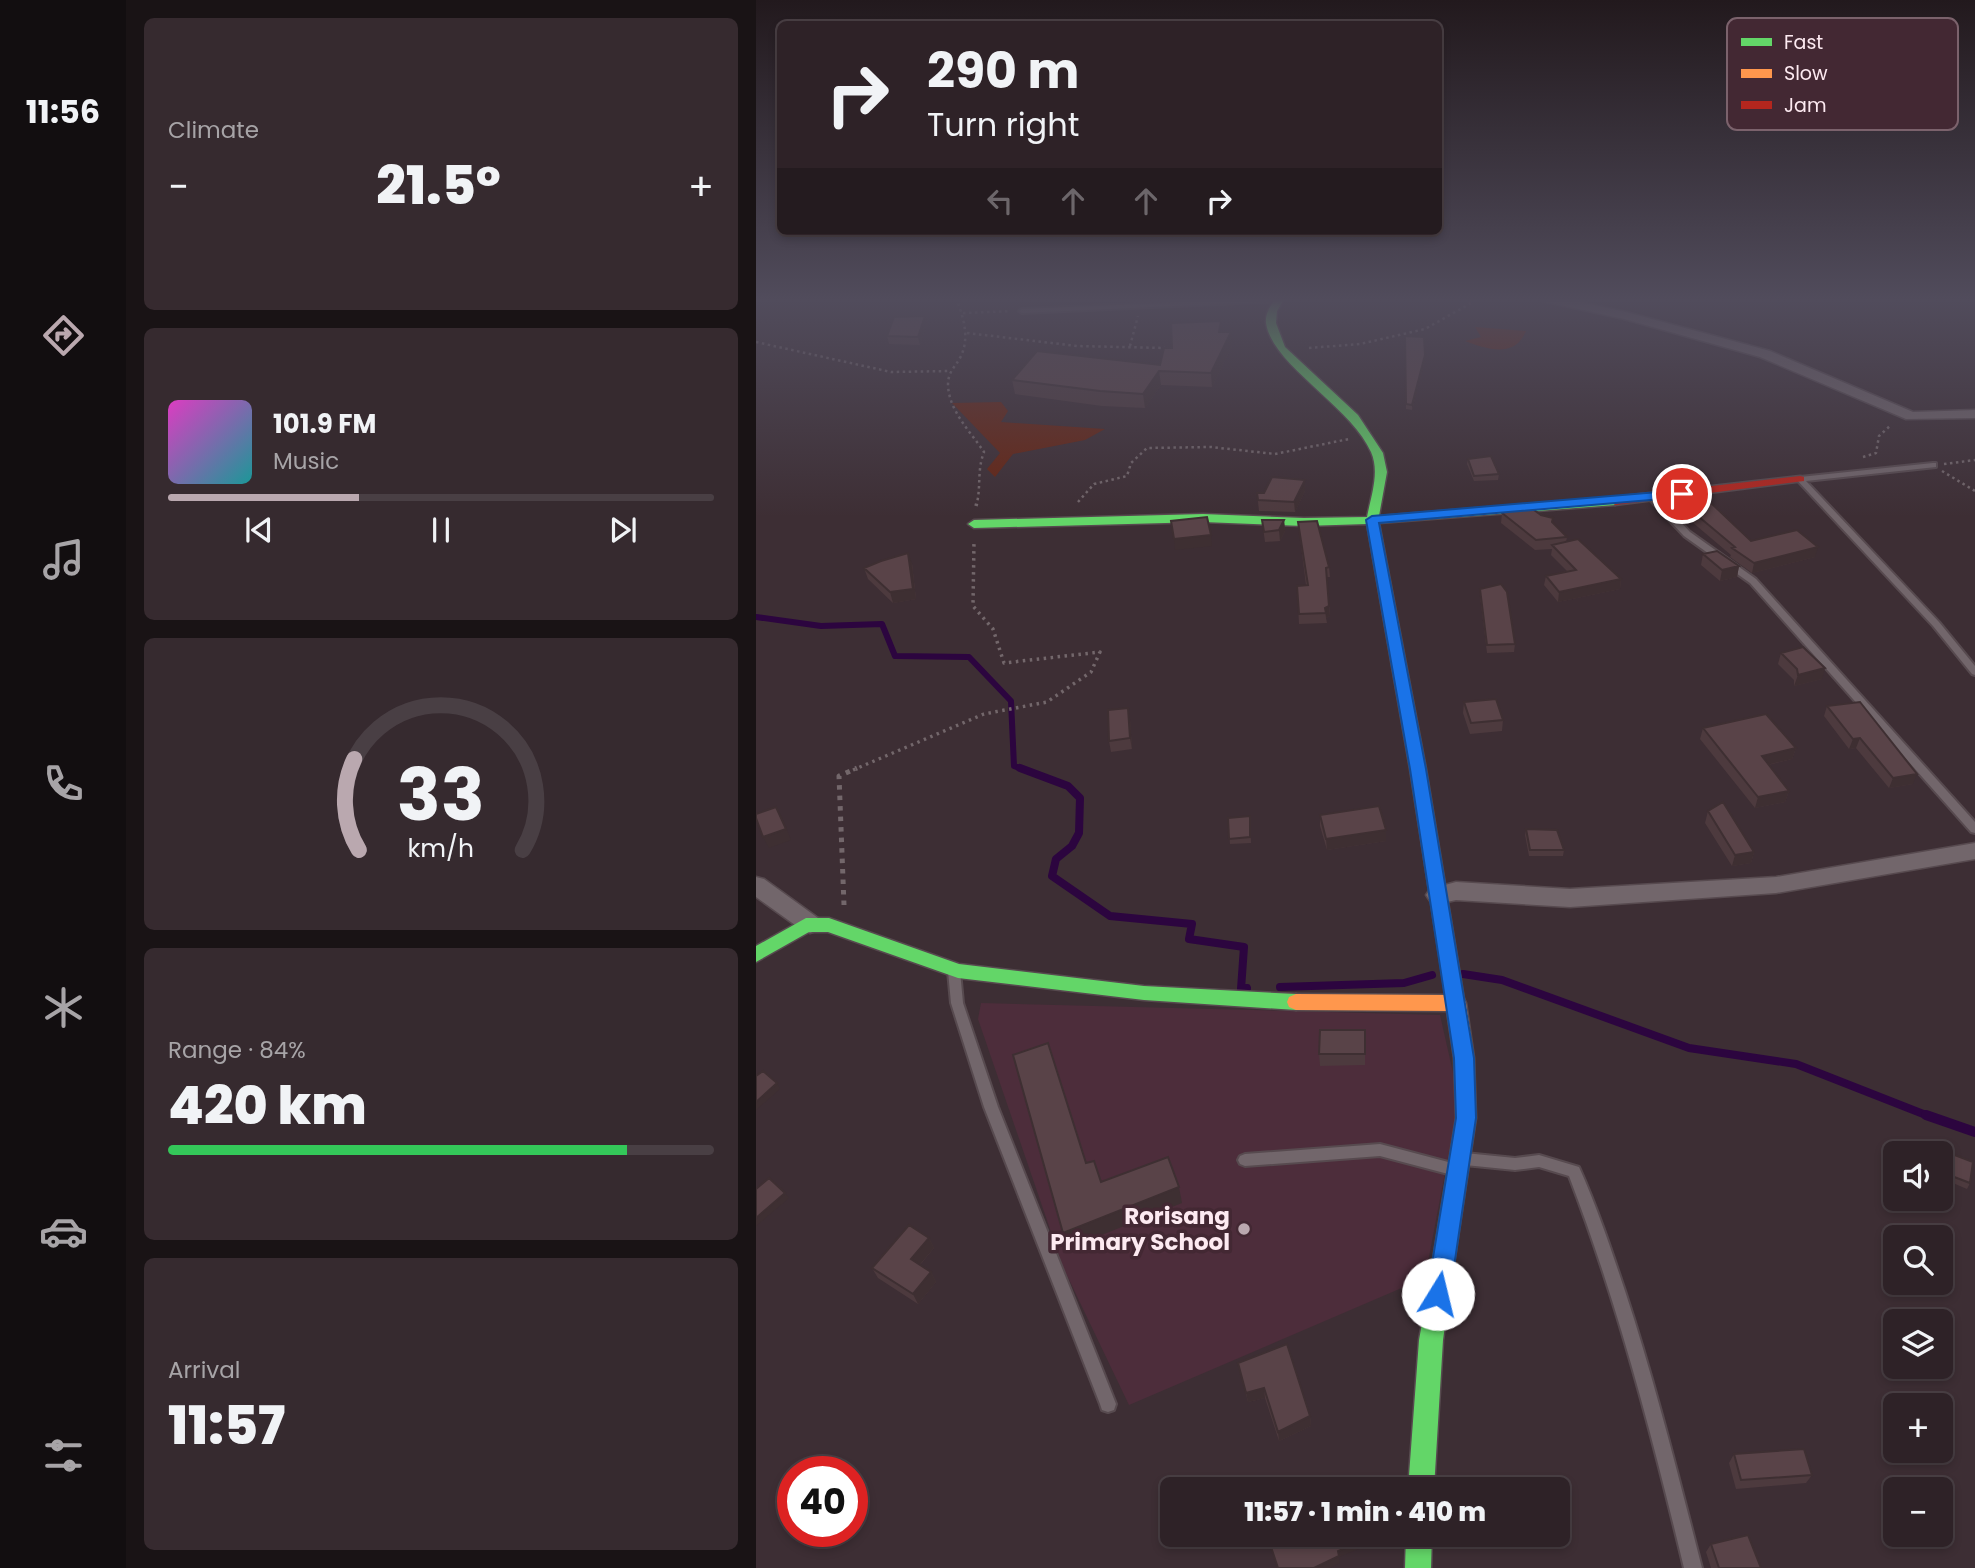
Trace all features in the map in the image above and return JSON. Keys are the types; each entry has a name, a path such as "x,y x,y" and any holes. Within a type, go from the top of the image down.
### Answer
{"street":[{"path":"1306,371 1354,417 1377,453 1381,472 1372,520 1457,1003 1464,1058 1466,1118 1431,1340 1422,1477"},
{"path":"1805,371 1911,416 1975,414"},
{"path":"974,524 1203,518 1304,522 1372,520 1653,498 1800,478"},
{"path":"1438,895 1456,891 1570,898 1776,885 1975,851"},
{"path":"756,885 810,924 845,930 954,971 1146,993 1375,1005 1457,1003"},
{"path":"756,955 810,924"},
{"path":"1418,1568 1419,1547"}],"lane":[{"path":"1800,478 1933,465"},
{"path":"1800,478 1936,624 1975,671"},
{"path":"1653,498 1688,534 1753,582 1975,829"},
{"path":"954,971 957,1003 991,1107 1108,1404"},
{"path":"1245,1160 1380,1150 1459,1165 1539,1161 1574,1171 1598,1229 1663,1448 1693,1568"}],"path":[{"path":"887,371 939,371"},
{"path":"949,371 946,389 952,403 984,452 978,468 980,488"},
{"path":"1851,462 1876,453 1879,436 1889,426 1911,416"},
{"path":"1071,503 1081,501 1086,489 1097,481 1127,475 1130,463 1147,448 1211,447 1275,454 1326,445 1366,434"},
{"path":"1933,465 1975,460"},
{"path":"1933,465 1975,491"},
{"path":"845,930 839,776 984,714 1047,702 1091,672 1100,652 1004,663 993,629 973,606 974,524"}],"shaded area":[{"path":"1001,402 1008,411 1001,422 1105,429 1085,440 1013,454 995,477 987,469 1000,453 952,403"},
{"name":"Rorisang Primary School","path":"981,1003 1440,1015 1459,1099 1425,1278 1129,1405 1063,1267 978,1019"}],"building":[{"path":"1020,371 1159,371 1143,394 1012,380"},
{"path":"1164,371 1212,371 1211,373"},
{"path":"1406,371 1421,371 1412,405 1406,404"},
{"path":"1491,456 1499,474 1474,476 1468,459"},
{"path":"1272,477 1305,480 1294,502 1258,500 1257,493 1264,493"},
{"path":"1706,491 1710,502 1751,541 1797,530 1818,547 1754,563 1732,548 1735,547 1674,496"},
{"path":"1530,507 1541,515 1553,518 1552,522 1567,537 1536,540 1502,513 1511,508"},
{"path":"1207,517 1211,535 1174,539 1171,521"},
{"path":"1262,520 1284,520 1279,530 1264,532"},
{"path":"1317,521 1329,567 1326,568 1329,606 1325,608 1326,613 1299,614 1297,586 1308,585 1298,522"},
{"path":"1578,539 1621,579 1559,592 1546,576 1576,570 1552,545"},
{"path":"1717,551 1739,566 1722,570 1703,554"},
{"path":"908,553 913,589 890,592 864,568 881,561"},
{"path":"1501,584 1507,592 1515,644 1487,645 1480,589"},
{"path":"1803,647 1825,668 1798,675 1797,669 1781,653"},
{"path":"1496,699 1503,720 1471,723 1464,702"},
{"path":"1860,702 1917,774 1893,778 1860,738 1853,739 1827,706"},
{"path":"1128,708 1130,738 1109,741 1108,710"},
{"path":"1766,714 1796,748 1762,756 1789,791 1758,797 1703,728"},
{"path":"1723,802 1754,852 1735,855 1708,811"},
{"path":"1379,806 1386,830 1326,839 1320,815"},
{"path":"776,807 786,829 763,837 756,814"},
{"path":"1250,816 1250,837 1229,839 1228,818"},
{"path":"1526,829 1557,830 1564,850 1530,850"},
{"path":"1320,1030 1365,1030 1365,1054 1319,1054"},
{"path":"1048,1043 1086,1163 1094,1161 1101,1182 1168,1157 1179,1187 1063,1233 1013,1055"},
{"path":"763,1071 777,1083 756,1102 756,1076"},
{"path":"1953,1154 1973,1162 1970,1183 1953,1177"},
{"path":"769,1178 785,1193 756,1218 756,1189"},
{"path":"909,1225 929,1238 911,1259 931,1272 913,1294 872,1268"},
{"path":"1287,1344 1310,1416 1278,1432 1264,1388 1246,1393 1238,1363"},
{"path":"1804,1449 1812,1475 1741,1480 1734,1454"},
{"path":"1748,1535 1761,1568 1719,1568 1711,1544"},
{"path":"1271,1547 1347,1547 1338,1551 1339,1556 1314,1568 1278,1568"}],"waterway":[{"path":"756,617 821,626 882,624 895,656 969,657 1011,701 1014,766 1025,770"},
{"path":"1020,768 1068,786 1080,798 1079,833 1072,846 1056,859 1052,876 1110,916 1192,924 1189,939 1244,947 1241,989 1247,988"},
{"path":"1463,974 1502,980 1689,1048 1796,1064 1931,1117"},
{"path":"1280,987 1404,983 1432,975"},
{"path":"1926,1115 1975,1132"}],"traffic: fast":[{"path":"1306,371 1354,417 1377,453 1381,472 1372,520 1418,769 1455,999"},
{"path":"974,524 1203,518 1304,522 1372,520 1615,501"},
{"path":"756,955 806,925 829,925 958,971 1144,993 1296,1002"},
{"path":"1422,1477 1431,1340 1440,1284"},
{"path":"1418,1568 1419,1547"}],"traffic: slow":[{"path":"1440,1284 1466,1118 1464,1058 1455,999"},
{"path":"1296,1002 1457,1003"}],"traffic: jam":[{"path":"1615,501 1800,479"}],"place":[{"name":"Rorisang Primary School","path":"1244,1229"}],"route":[{"path":"1438,1294 1466,1118 1464,1058 1418,769 1372,520 1682,494"}]}
